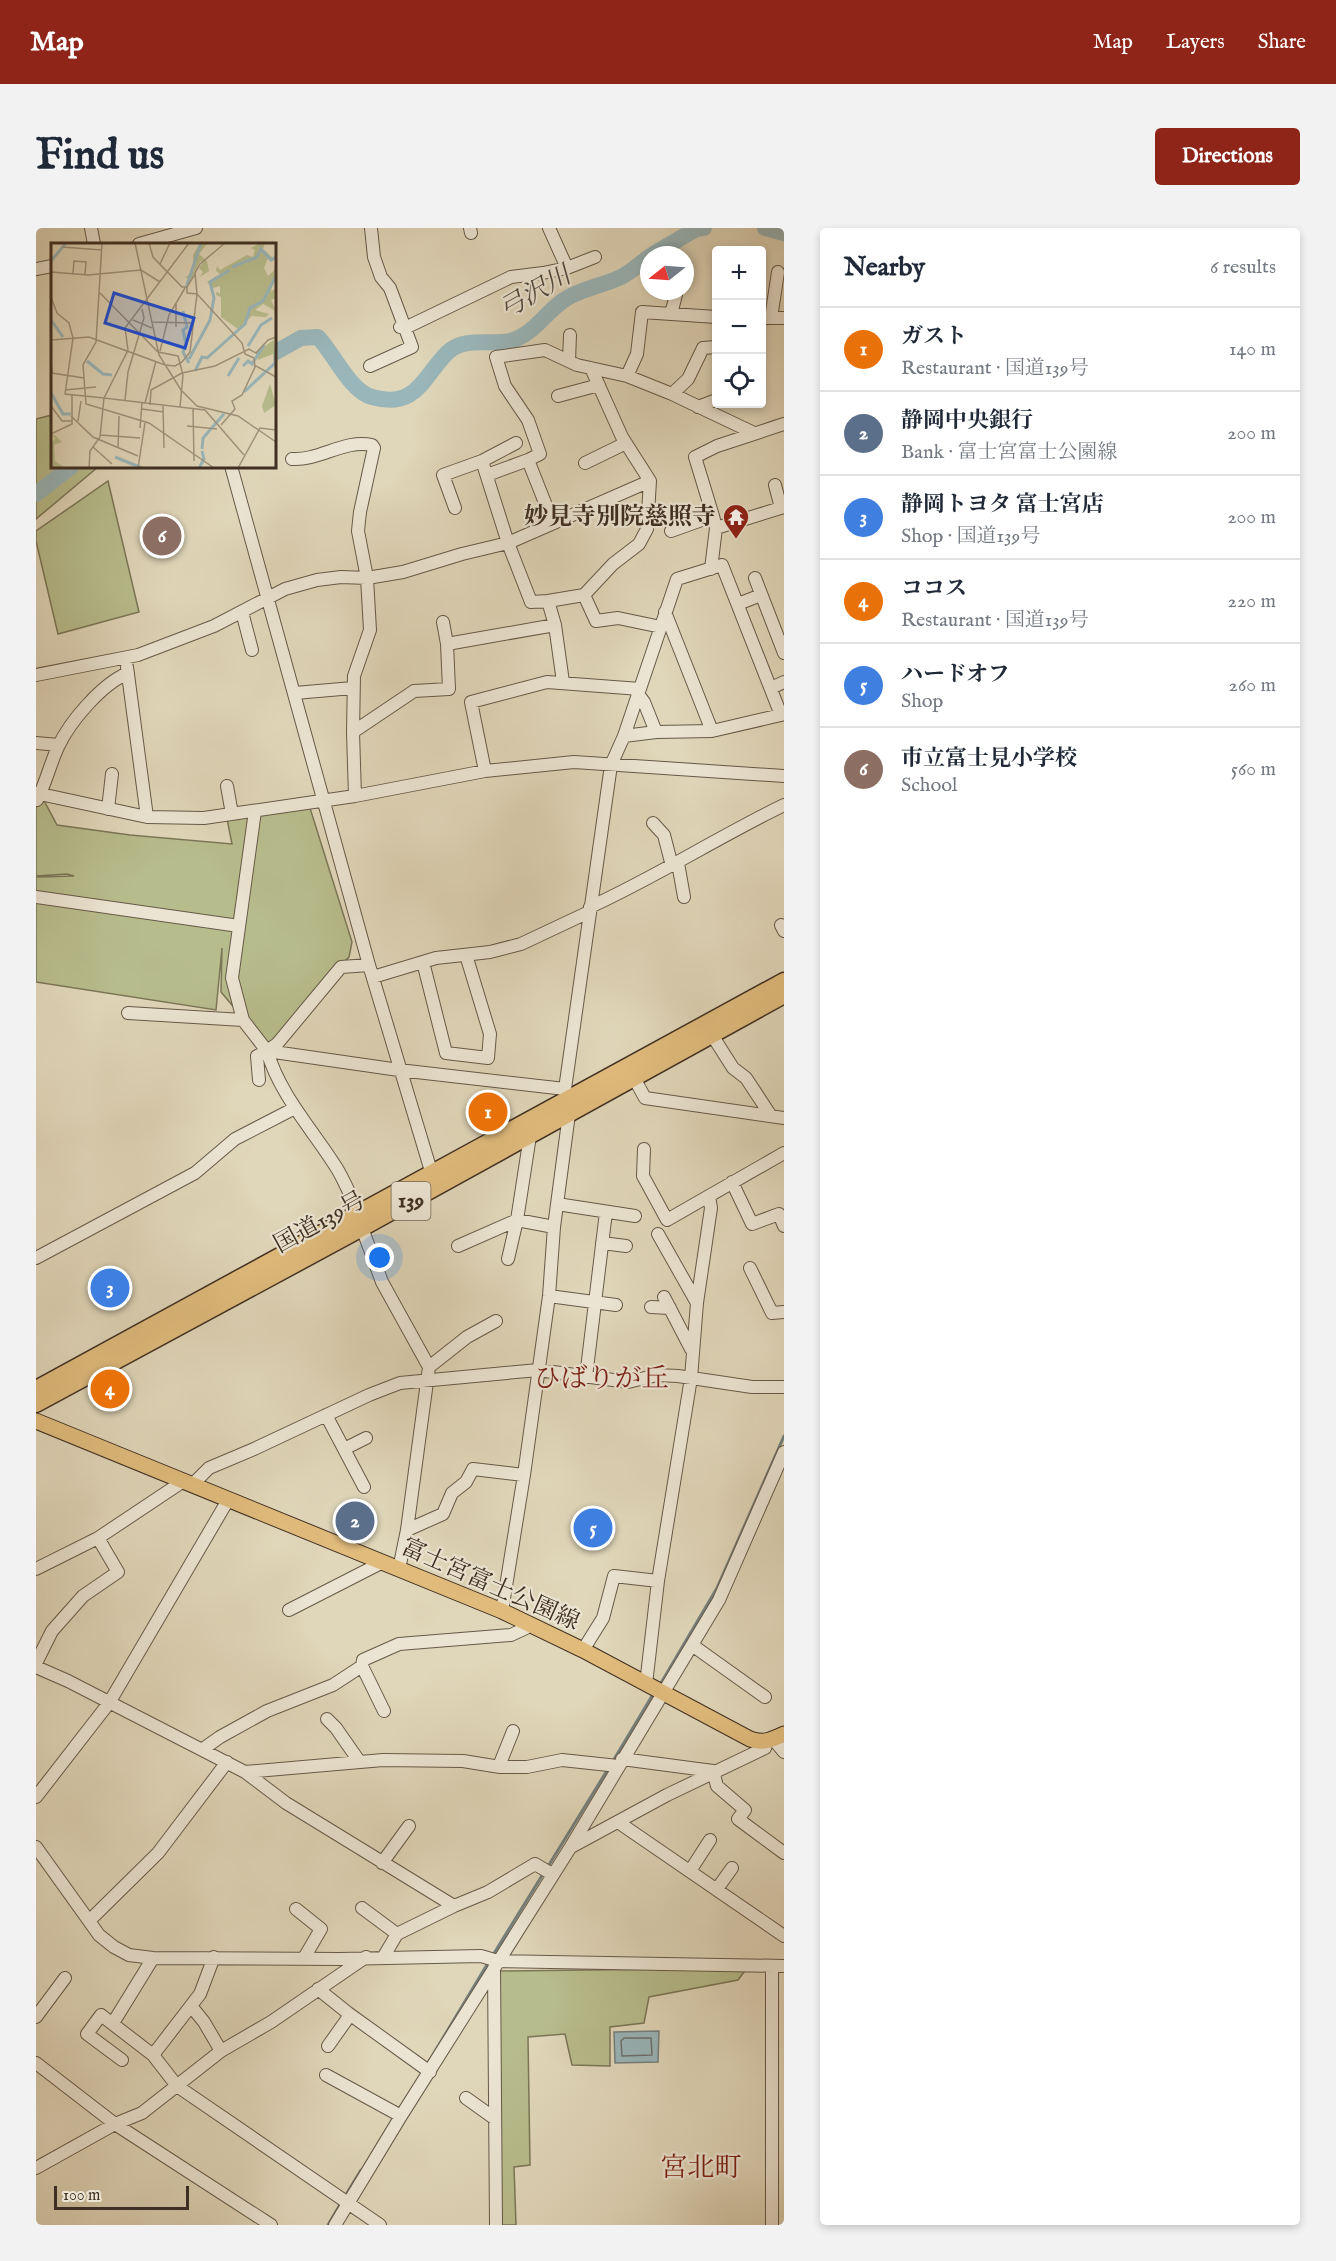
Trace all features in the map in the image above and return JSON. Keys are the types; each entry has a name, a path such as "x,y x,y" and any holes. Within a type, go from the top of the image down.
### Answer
{"highway":[{"name":"国道139号","path":"36,1404 434,1180 566,1101 784,981"},
{"name":"国道139号","path":"434,1180 530,1136 566,1101 634,1078 784,995"},
{"name":"国道139号","path":"36,1389 361,1220"}],"main road":[{"name":"富士宮富士公園線","path":"36,1421 502,1611 583,1650 750,1739 759,1742 775,1738"}],"street":[{"path":"91,228 94,243"},
{"path":"149,243 170,241 196,228"},
{"path":"370,366 412,347 390,288 381,277 374,257 371,228"},
{"path":"549,228 567,268"},
{"path":"403,328 511,277 567,268 595,257"},
{"path":"36,269 51,266"},
{"path":"777,272 766,318 784,318"},
{"path":"671,314 675,300"},
{"path":"627,376 637,354 642,312 712,317"},
{"path":"569,361 570,335"},
{"path":"672,394 688,379 703,348 712,347"},
{"path":"487,475 540,454 528,420 505,386 496,357 545,350 569,361 627,376 672,394 754,434"},
{"path":"482,461 507,543 531,602 584,595 613,564 639,544 646,529 650,481 613,419 591,368"},
{"path":"558,396 598,385"},
{"path":"698,407 712,402"},
{"path":"711,569 715,522 695,457 784,424"},
{"path":"292,459 311,458 362,443 372,445 374,448 358,531 367,578 370,630 354,676 352,732 355,796"},
{"path":"456,508 443,475 482,461 516,443"},
{"path":"585,464 626,443"},
{"path":"528,460 553,523"},
{"path":"232,468 266,600 295,693 322,801 399,1070 434,1180"},
{"path":"36,675 126,658 214,626 285,590 317,580 341,577 367,578 403,572 507,543 650,481"},
{"path":"671,531 782,507 775,485"},
{"path":"502,1611 549,1296 566,1101 589,910 612,765 677,579 723,565 781,715 712,731 656,732 624,736"},
{"path":"755,578 784,653"},
{"path":"584,595 596,621 618,618 661,627"},
{"path":"738,604 762,595"},
{"path":"548,601 555,625 563,682"},
{"path":"242,612 252,650"},
{"path":"665,612 712,731"},
{"path":"352,732 414,691 449,689 447,644 443,622"},
{"path":"447,644 555,625"},
{"path":"126,658 147,817"},
{"path":"128,673 117,678 90,700 58,745 37,796 147,817 204,818 355,796 484,771 574,762 784,776"},
{"path":"484,771 471,702 547,682 639,692"},
{"path":"771,688 784,682"},
{"path":"295,693 353,688"},
{"path":"639,692 656,732"},
{"path":"36,743 58,745"},
{"path":"108,809 112,774"},
{"path":"227,786 232,814"},
{"path":"258,1080 257,1056 277,1044 341,967 371,971 522,944 675,865 749,822 784,805"},
{"path":"255,811 232,978 243,1020 267,1051 271,1067 295,1108 337,1168 361,1220 382,1282 429,1367"},
{"path":"653,823 664,835 684,897"},
{"path":"36,897 239,926"},
{"path":"423,962 446,1053 488,1058 490,1034 466,955"},
{"path":"128,1013 243,1020"},
{"path":"712,1035 733,1068 746,1078 771,1116"},
{"path":"267,1051 399,1070 566,1101"},
{"path":"634,1078 645,1098 784,1118"},
{"path":"36,1258 195,1173 235,1139 295,1108"},
{"path":"508,1259 517,1220 530,1136"},
{"path":"644,1149 643,1176 667,1220 784,1153"},
{"path":"732,1182 752,1224 779,1214 784,1226"},
{"path":"646,1684 658,1581 691,1378 697,1303 711,1208 709,1196"},
{"path":"557,1204 635,1216"},
{"path":"586,1377 606,1212"},
{"path":"458,1246 517,1220 554,1227"},
{"path":"658,1234 697,1303"},
{"path":"602,1243 626,1246"},
{"path":"750,1268 772,1313 784,1311"},
{"path":"549,1296 616,1305"},
{"path":"651,1306 667,1303 692,1350"},
{"path":"399,1569 407,1530 429,1367 465,1338 496,1321"},
{"path":"458,1326 465,1338"},
{"path":"36,1569 98,1538 187,1483 208,1467 254,1449 400,1383 538,1370 586,1377 612,1378 628,1382 657,1376 691,1378 752,1387 784,1387"},
{"path":"326,1415 364,1487"},
{"path":"344,1449 366,1438"},
{"path":"335,2225 345,2201 398,2114 548,1872 570,1848 615,1764 663,1693 719,1600 784,1452"},
{"path":"407,1530 443,1514 452,1493 466,1482 473,1469 524,1475"},
{"path":"36,1797 109,1703 228,1500"},
{"path":"98,1538 118,1572 83,1596 52,1631 36,1665 245,1772 286,1803 453,1906"},
{"path":"289,1610 383,1562"},
{"path":"583,1650 603,1618 614,1576 658,1581"},
{"path":"384,1711 362,1666 363,1660 399,1644 511,1635 526,1628 528,1623"},
{"path":"692,1646 765,1697"},
{"path":"203,1749 267,1711 333,1685 362,1666"},
{"path":"327,1719 359,1761"},
{"path":"499,1766 513,1731"},
{"path":"570,1848 713,1771 765,1748 775,1738 784,1752"},
{"path":"245,1772 359,1761 463,1761 527,1767 562,1760 713,1771"},
{"path":"89,1921 158,1853 227,1762"},
{"path":"713,1771 717,1786 745,1810 738,1819 784,1853"},
{"path":"618,1822 784,1936"},
{"path":"382,1863 409,1826"},
{"path":"690,1870 710,1840"},
{"path":"36,1847 99,1935 129,1955 153,1958 384,1956 493,1962 778,1966 772,2225"},
{"path":"384,1956 397,1934 453,1906 488,1892 534,1864 548,1872"},
{"path":"717,1889 732,1868"},
{"path":"362,1908 397,1934"},
{"path":"296,1909 321,1929 304,1958"},
{"path":"153,2055 200,1994 214,1957"},
{"path":"36,2168 115,2124 142,2113 221,2051 271,2022 367,1957"},
{"path":"113,2023 153,1958"},
{"path":"493,1962 496,2225"},
{"path":"36,2017 65,1978"},
{"path":"318,1989 350,2015 426,2069"},
{"path":"191,2007 204,2022 221,2051"},
{"path":"122,2060 87,2034 101,2015 153,2055 177,2086 380,2225"},
{"path":"328,2046 350,2015"},
{"path":"36,2063 115,2124 271,2225"},
{"path":"326,2075 398,2114"},
{"path":"466,2098 494,2118"}],"green space":[{"path":"51,415 51,468 97,468 36,519 36,419"},
{"path":"108,481 139,612 58,634 36,541 36,531"},
{"path":"40,793 57,825 130,835 232,844 227,819 310,808 352,942 349,957 316,988 268,1048 221,992 222,948 216,1010 36,982 36,877 74,876 67,874 36,876 36,799"},
{"path":"747,1968 738,1980 649,1997 644,2023 610,2027 610,2066 572,2065 565,2034 528,2037 530,2165 514,2167 516,2225 501,2225 499,1971"}],"water":[{"path":"659,2031 658,2062 615,2063 614,2032"}],"waterway":[{"name":"弓沢川","path":"667,246 696,229 704,228"},
{"name":"弓沢川","path":"765,228 784,233"},
{"name":"弓沢川","path":"276,352 301,338 318,337 349,380 364,393 387,400 399,399 418,388 454,347 469,343 502,342 518,338 531,330 566,299 581,291 619,278 640,264"},
{"name":"弓沢川","path":"36,494 69,468"},
{"path":"661,1683 717,1588 784,1436"},
{"path":"613,1761 652,1696"},
{"path":"547,1868 608,1769"},
{"path":"493,1955 543,1874"},
{"path":"428,2063 488,1963"},
{"path":"344,2198 361,2170"},
{"path":"328,2225 341,2203"}],"place":[{"name":"市立富士見小学校","path":"162,536"},
{"name":"妙見寺別院慈照寺","path":"736,540"},
{"name":"ガスト","path":"488,1112"},
{"name":"静岡トヨタ 富士宮店","path":"110,1288"},
{"name":"ココス","path":"110,1389"},
{"name":"静岡中央銀行","path":"355,1521"},
{"name":"ハードオフ","path":"593,1528"}],"district":[{"name":"ひばりが丘","path":"601,1380"},
{"name":"宮北町","path":"701,2169"}]}
